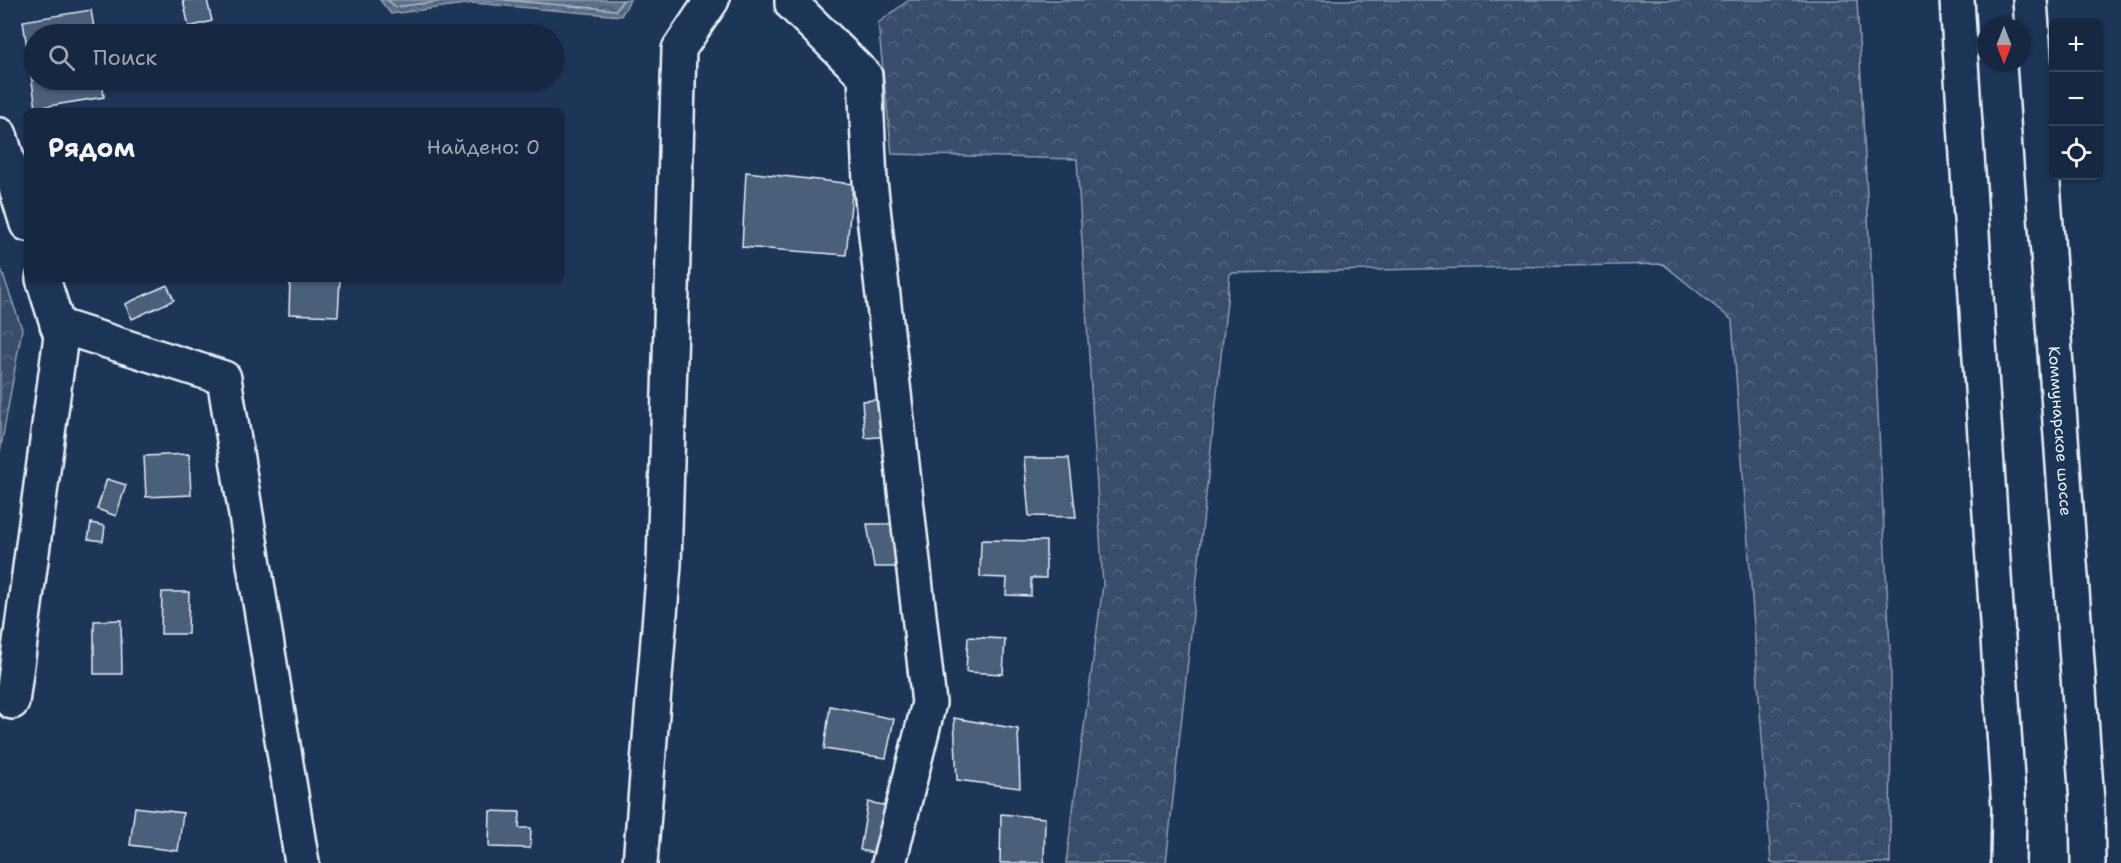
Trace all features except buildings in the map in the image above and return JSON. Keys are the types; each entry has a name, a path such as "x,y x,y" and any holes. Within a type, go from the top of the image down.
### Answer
{"main road":[{"path":"640,863 664,565 679,50 712,0"},
{"path":"792,0 792,4 865,76 870,181 929,704 889,863"},
{"path":"1957,0 2008,808 2008,863"},
{"name":"Коммунарское шоссе","path":"2030,0 2088,802 2088,863"},
{"path":"0,135 24,214"},
{"path":"12,702 61,336 44,282"},
{"path":"57,325 224,378 302,863"}],"green space":[{"path":"909,0 1857,0 1891,668 1890,863 1771,863 1732,320 1663,264 1230,273 1166,863 1066,863 1103,585 1077,159 892,154 878,23"},
{"path":"0,266 22,329 0,452"}],"water":[{"path":"380,0 630,0 621,16 473,3 391,14"}]}
